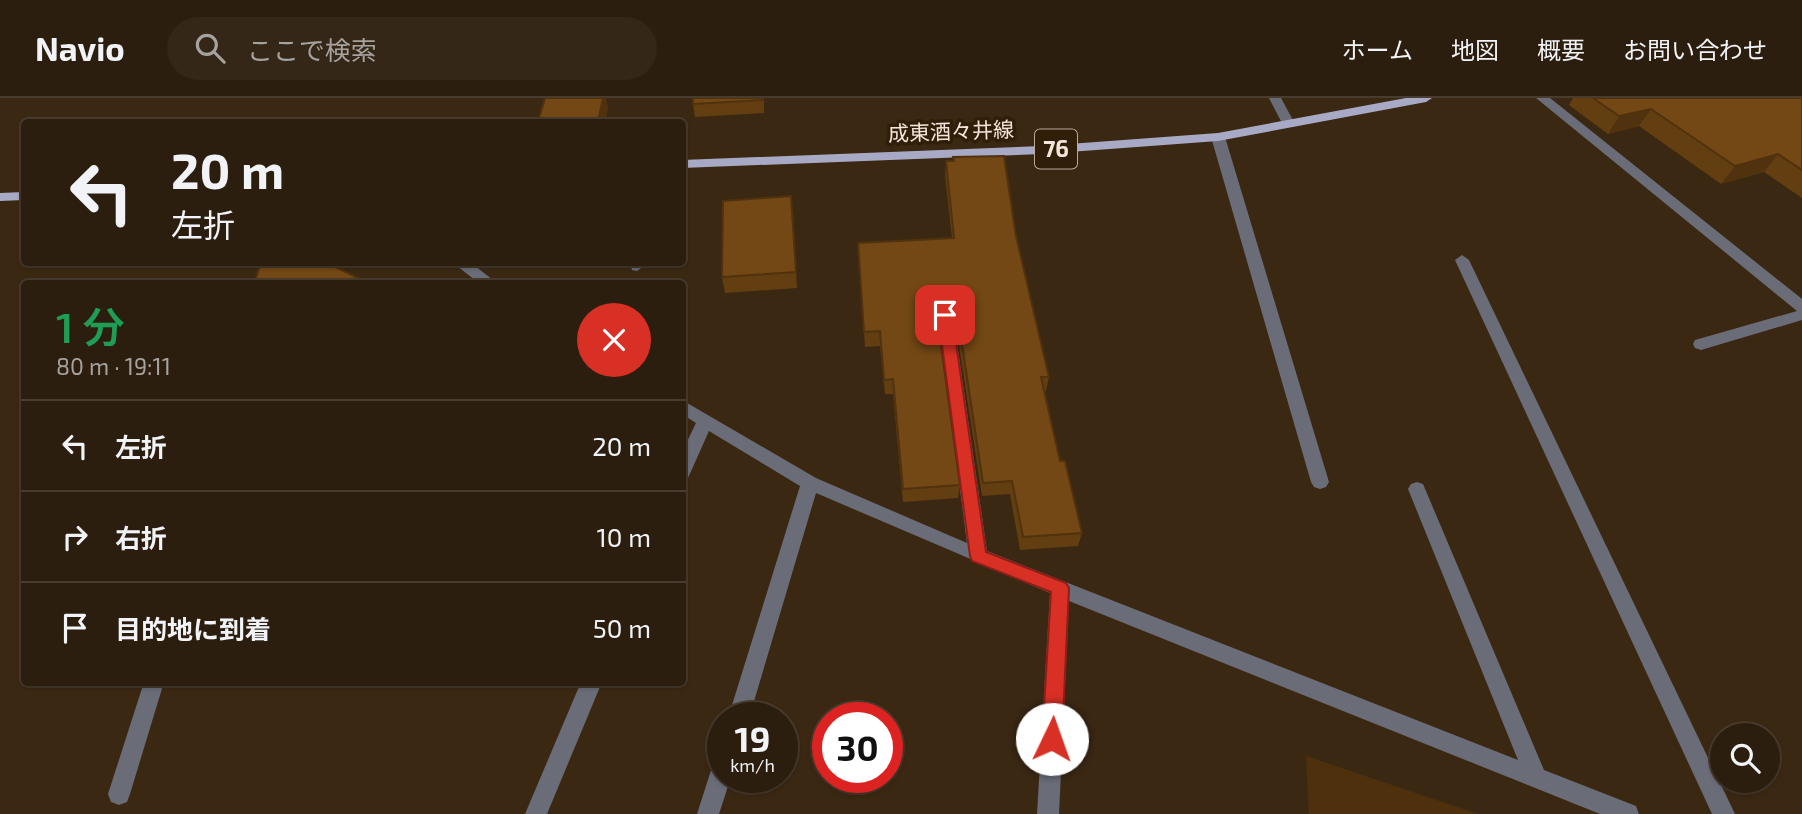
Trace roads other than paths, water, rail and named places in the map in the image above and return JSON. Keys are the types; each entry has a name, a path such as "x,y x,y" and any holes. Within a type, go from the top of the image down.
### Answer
{"main road":[{"name":"成東酒々井線","path":"686,164 1042,150 1218,137 1426,98"},
{"path":"0,197 21,196"}],"street":[{"path":"1275,98 1289,124"},
{"path":"1542,98 1802,307"},
{"path":"1218,137 1320,482"},
{"path":"1462,260 1724,814"},
{"path":"464,266 481,280"},
{"path":"945,315 978,556"},
{"path":"1701,344 1802,315"},
{"path":"686,409 810,483 978,556 1628,814"},
{"path":"686,464 705,421"},
{"path":"743,702 810,483"},
{"path":"1417,489 1536,778"},
{"path":"1048,814 1060,588"},
{"path":"119,794 153,686"},
{"path":"536,814 590,686"},
{"path":"708,814 715,793"}]}
